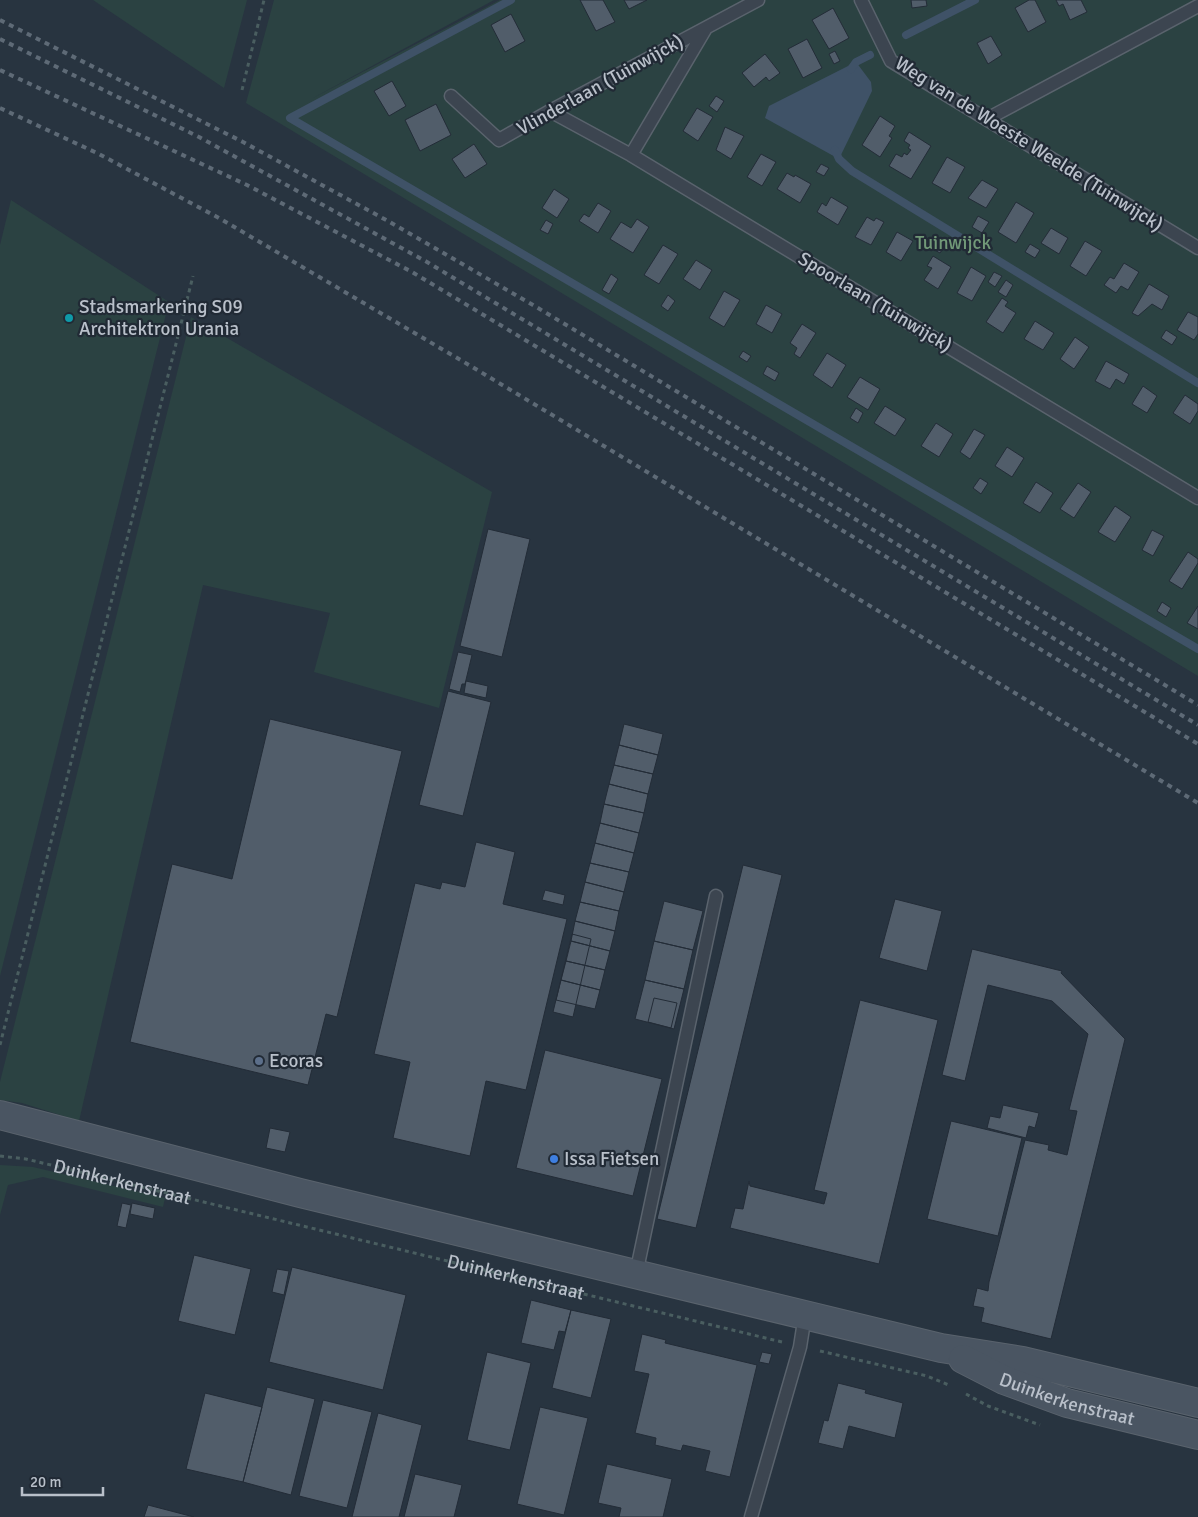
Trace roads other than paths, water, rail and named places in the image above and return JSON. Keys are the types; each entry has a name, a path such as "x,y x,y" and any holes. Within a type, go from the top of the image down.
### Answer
{"main road":[{"name":"Duinkerkenstraat","path":"0,1116 290,1190 941,1348 1023,1361 1198,1403"},
{"name":"Duinkerkenstraat","path":"941,1348 1004,1380 1067,1404 1198,1435"}],"lane":[{"name":"Vlinderlaan (Tuinwijck)","path":"451,96 499,140 758,0"},
{"name":"Weg van de Woeste Weelde (Tuinwijck)","path":"861,0 891,61 1198,248"},
{"path":"988,119 1198,6"},
{"path":"631,155 707,27"},
{"name":"Spoorlaan (Tuinwijck)","path":"550,111 631,155 1198,498"},
{"path":"636,1274 716,896"},
{"path":"751,1517 800,1347 805,1315"}],"water":[{"path":"856,62 871,82 872,91 839,159 765,118 769,106"}],"waterway":[{"path":"511,0 290,118 1198,649"},
{"path":"906,35 975,0"},
{"path":"851,69 856,62 870,55"},
{"path":"835,150 839,159 852,171 1198,383"}],"railway":[{"path":"0,20 243,142 388,221 533,305 1198,705"},
{"path":"0,39 199,137 427,262 1198,725"},
{"path":"0,70 247,185 412,272 1198,744"},
{"path":"0,108 99,154 219,218 469,365 1198,803"}],"place":[{"name":"Stadsmarkering S09 Architektron Urania","path":"69,318"},
{"name":"Ecoras","path":"259,1061"},
{"name":"Issa Fietsen","path":"554,1159"}],"park label":[{"name":"Tuinwijck","path":"953,243"}]}
